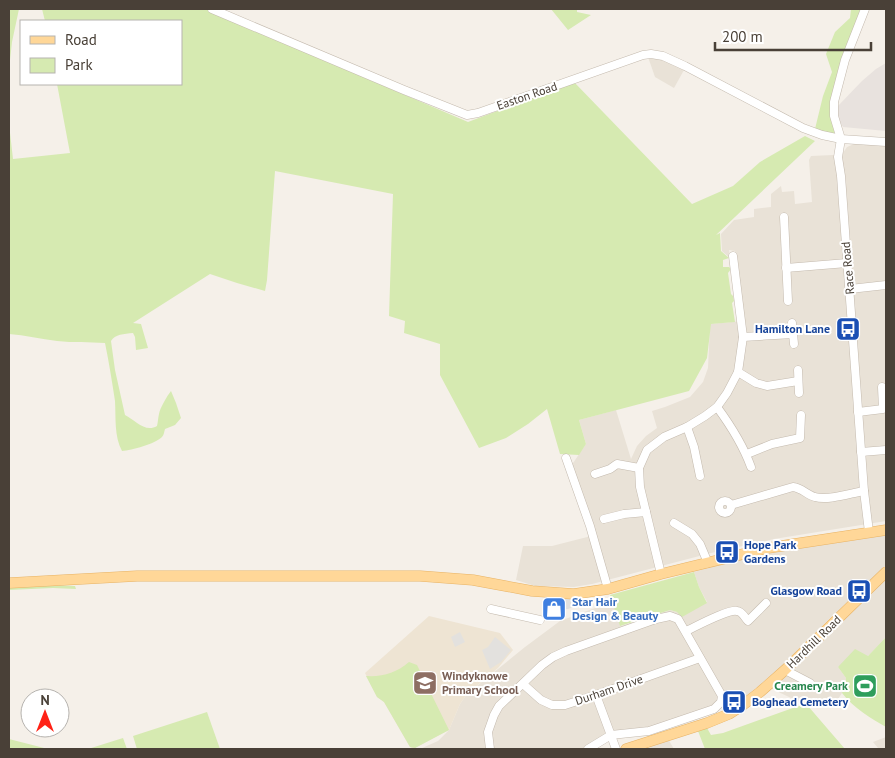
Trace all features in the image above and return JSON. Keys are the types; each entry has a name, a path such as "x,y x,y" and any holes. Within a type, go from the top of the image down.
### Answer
{"main road":[{"path":"9,583 137,576 420,576 473,580 532,592 574,594 608,589 768,548 886,530"},
{"name":"Hardhill Road","path":"626,749 647,746 707,723 743,705 784,670 886,572"}],"street":[{"name":"Easton Road","path":"212,9 467,115 478,113 651,54 663,56 685,66 803,128 841,139 886,142"},
{"name":"Race Road","path":"865,9 845,60 834,102 834,116 841,139 838,157 850,289 864,491 869,532"},
{"path":"784,217 788,301"},
{"path":"662,574 640,486 639,468 647,450 664,437 687,427 717,407 738,372 743,337 733,256"},
{"path":"786,268 847,263"},
{"path":"850,289 886,285"},
{"path":"792,323 794,344"},
{"path":"743,337 793,334"},
{"path":"798,370 800,393"},
{"path":"738,372 756,383 767,386 798,381"},
{"path":"858,412 883,409 882,387"},
{"path":"717,407 733,430 751,467"},
{"path":"746,454 772,444 800,438 801,415"},
{"path":"687,427 694,447 700,476"},
{"path":"861,452 886,450"},
{"path":"566,458 590,526 608,589"},
{"path":"595,474 610,469 617,464 639,468"},
{"path":"731,505 793,487 824,499 864,491"},
{"path":"604,519 624,514 646,512"},
{"path":"674,523 692,534 700,544 708,562"},
{"path":"686,631 736,610 741,612 748,621 766,603"},
{"path":"491,610 540,620"},
{"path":"490,749 488,732 499,706 553,657 566,650 656,619 670,616 678,618 722,696 721,702 714,709 649,731 611,735 588,749"},
{"name":"Durham Drive","path":"523,684 541,700 552,705 565,705 700,658"},
{"path":"784,670 810,683"},
{"path":"596,695 616,749"}],"shaded area":[{"path":"648,57 665,60 684,70 674,88 655,77"},
{"path":"886,63 886,131 843,127 838,119 838,106 862,81"},
{"path":"854,144 886,145 886,521 774,539 574,587 535,586 516,580 523,546 552,546 595,535 571,466 586,444 579,420 616,410 631,459 637,446 657,428 652,411 690,397 703,382 708,368 710,324 743,321 735,251 729,250 730,258 722,251 721,234 734,220 754,217 754,209 771,207 771,194 781,186 782,192 794,191 795,204 812,202 809,160 811,156 841,156 847,147"},
{"path":"886,534 886,565 825,623 791,659 738,701 723,696 721,702 649,731 611,735 588,749 420,749 438,741 449,730 460,704 467,694 560,621 603,605 602,603 611,598 621,626 670,610 677,612 707,602 694,572 756,555"},
{"path":"886,576 886,637 868,656 838,667 846,678 842,693 836,702 809,708 770,688"},
{"path":"549,598 572,599 574,607 559,609 554,604 549,604"},
{"name":"Windyknowe Primary School","path":"429,616 500,633 513,650 498,668 467,694 460,704 449,730 412,748 384,702 377,697 365,673"},
{"path":"460,632 465,642 455,647 451,637"},
{"path":"495,637 511,650 501,662 490,669 482,650 488,647"},
{"path":"886,737 886,749 877,749 873,742"},
{"path":"668,739 674,749 639,749"}],"green space":[{"path":"9,9 19,9 9,69"},
{"path":"42,9 206,9 468,122 574,82 692,204 733,186 760,162 805,136 815,141 716,235 720,233 721,251 729,258 723,260 723,267 731,269 728,273 734,301 732,303 735,322 711,324 707,358 689,391 579,420 586,444 579,455 560,454 547,409 506,438 479,448 440,375 440,344 404,333 405,321 389,316 393,194 275,171 265,291 210,274 133,323 141,324 148,348 136,350 133,333 117,336 111,341 125,415 144,427 153,428 157,426 161,409 171,391 181,418 175,425 165,429 163,436 159,440 122,451 117,433 115,401 105,343 63,342 9,334 9,124 13,159 70,153 57,85 182,85 182,20 45,20"},
{"path":"551,9 577,9 577,12 591,15 568,30"},
{"path":"851,9 861,9 847,46 832,100 831,119 837,136 815,129 823,96 832,72 826,54 835,32 850,18"},
{"path":"694,572 707,603 682,617 677,612 670,610 620,626 610,595"},
{"path":"41,585 75,586 76,589 9,590 9,587"},
{"name":"Creamery Park","path":"886,637 886,727 863,712 842,693 846,678 838,667 855,649 868,656"},
{"path":"409,662 417,665 449,730 415,748 410,747 384,702 377,697 366,676 389,674"},
{"path":"804,704 808,706 845,749 705,749 698,731 707,728 711,735 723,733"},
{"path":"207,712 220,749 137,749 133,736"},
{"path":"123,738 127,749 88,749"},
{"path":"9,739 48,749 9,749"}],"place":[{"name":"Hamilton Lane","path":"848,329"},
{"name":"Hope Park Gardens","path":"727,552"},
{"name":"Glasgow Road","path":"859,591"},
{"name":"Star Hair Design & Beauty","path":"554,609"},
{"name":"Windyknowe Primary School","path":"425,683"},
{"name":"Creamery Park","path":"865,686"},
{"name":"Boghead Cemetery","path":"734,702"}]}
